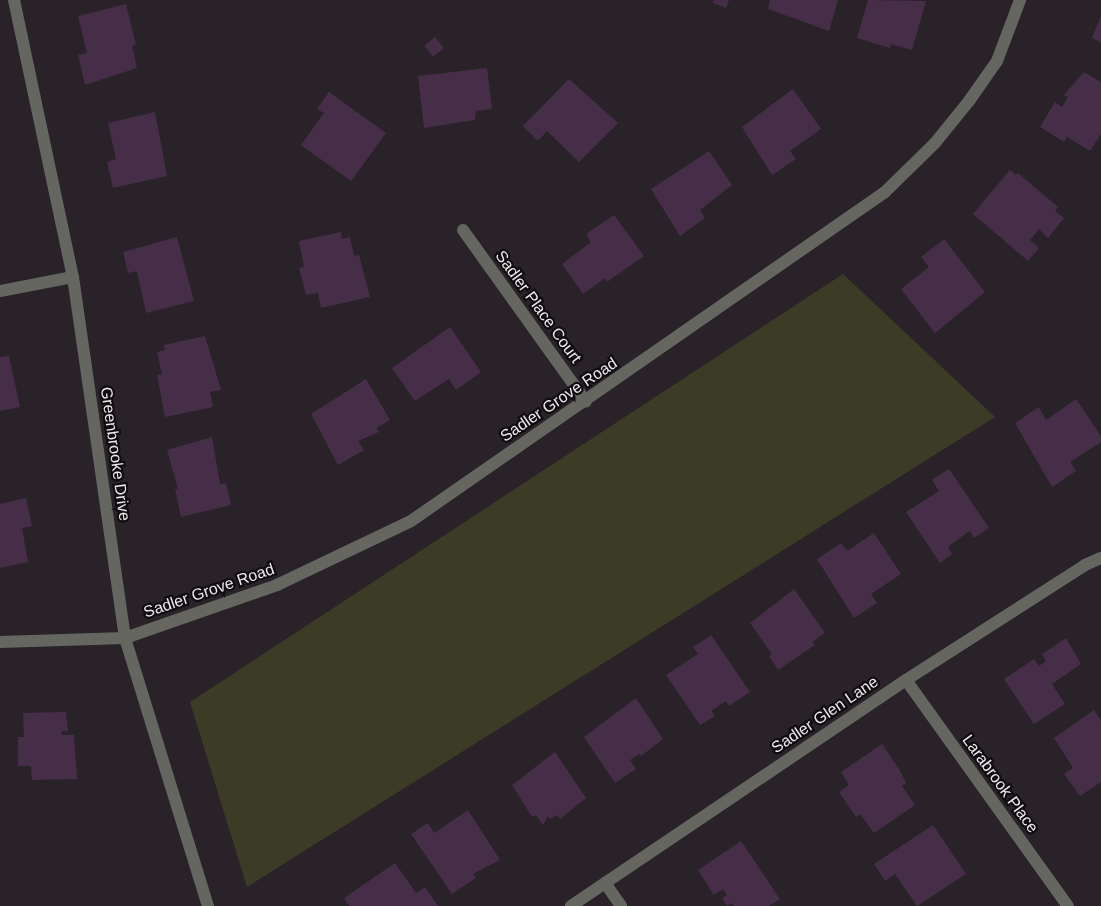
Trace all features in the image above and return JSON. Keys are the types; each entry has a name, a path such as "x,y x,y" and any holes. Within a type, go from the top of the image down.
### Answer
{"street":[{"name":"Greenbrooke Drive","path":"14,0 73,277 125,638 208,906"},
{"name":"Sadler Grove Road","path":"0,642 125,638 277,585 411,521 586,402 885,192 935,144 969,102 997,61 1020,0"},
{"name":"Sadler Place Court","path":"464,230 586,402"},
{"path":"0,291 73,277"},
{"name":"Sadler Glen Lane","path":"571,906 906,680 1085,565 1101,558"},
{"name":"Larabrook Place","path":"906,680 1068,906"},
{"path":"605,883 621,906"}],"green space":[{"path":"843,274 995,417 247,887 190,702"}],"building":[{"path":"714,0 729,0 726,8 713,3"},
{"path":"770,0 838,0 829,31 768,9"},
{"path":"868,0 926,1 912,50 891,44 890,48 857,38"},
{"path":"126,4 136,45 132,46 137,68 85,85 78,55 87,53 78,16"},
{"path":"1101,16 1101,42 1092,38"},
{"path":"435,37 444,48 433,57 424,46"},
{"path":"487,68 492,109 476,111 475,120 424,128 418,76"},
{"path":"1084,72 1101,82 1101,134 1090,151 1067,137 1064,142 1040,127 1055,102 1062,107 1068,97 1064,95"},
{"path":"569,79 618,123 579,162 547,131 538,141 523,126"},
{"path":"793,89 821,129 790,151 796,159 772,175 742,127"},
{"path":"329,92 386,133 351,181 301,145 324,113 317,109"},
{"path":"155,112 167,176 113,188 107,162 116,159 108,123"},
{"path":"709,151 732,185 700,210 705,218 680,236 651,189"},
{"path":"1010,170 1016,175 1018,173 1058,207 1055,211 1064,218 1048,238 1039,229 1030,240 1039,248 1028,261 973,214"},
{"path":"614,215 644,256 607,282 605,278 583,294 562,264 591,242 586,234"},
{"path":"341,232 342,239 350,237 354,256 359,255 370,297 321,308 318,293 306,295 299,268 304,267 299,241"},
{"path":"177,237 194,301 146,313 137,271 128,273 123,252"},
{"path":"944,239 985,292 935,333 901,289 929,267 921,257"},
{"path":"450,327 481,372 456,390 449,379 415,401 392,368"},
{"path":"205,336 221,390 210,392 213,407 165,417 157,375 162,374 157,352 165,350 164,345"},
{"path":"9,356 20,407 0,411 0,357"},
{"path":"366,379 390,420 376,428 379,432 358,441 364,450 338,465 311,414"},
{"path":"1076,399 1101,436 1101,442 1070,462 1076,471 1052,487 1015,423 1039,407 1046,420"},
{"path":"212,437 220,484 226,483 231,505 181,517 175,489 178,489 167,450"},
{"path":"949,469 989,528 974,538 970,531 964,535 948,547 952,554 940,563 906,512 939,491 932,480"},
{"path":"26,498 32,526 22,528 28,562 0,568 0,504"},
{"path":"874,533 901,574 871,594 877,603 854,618 817,559 841,543 847,551"},
{"path":"794,589 825,633 812,642 815,645 778,670 769,656 772,654 750,623"},
{"path":"711,635 750,692 729,706 726,701 711,711 715,716 700,725 666,675 698,654 693,647"},
{"path":"1066,638 1081,664 1052,684 1065,704 1034,724 1004,679 1034,659 1039,666 1046,661 1042,654"},
{"path":"636,698 663,739 641,756 640,754 630,760 636,769 615,783 584,737"},
{"path":"1094,710 1101,721 1101,782 1080,796 1064,774 1073,768 1054,738"},
{"path":"66,712 68,731 61,731 62,735 74,735 77,779 32,780 31,766 18,766 18,737 24,737 23,713"},
{"path":"882,744 899,769 906,783 902,786 915,805 874,833 860,814 856,817 839,792 849,785 841,772"},
{"path":"555,752 586,798 560,819 557,815 550,819 548,816 543,825 536,815 532,817 512,785"},
{"path":"468,810 500,860 473,874 476,878 452,894 411,834 428,823 434,833"},
{"path":"933,825 966,874 917,906 895,874 885,881 874,864"},
{"path":"741,841 780,899 769,906 734,906 732,903 727,906 722,898 727,895 723,889 714,895 698,870"},
{"path":"395,863 416,893 425,887 438,906 349,906 344,898"}]}
